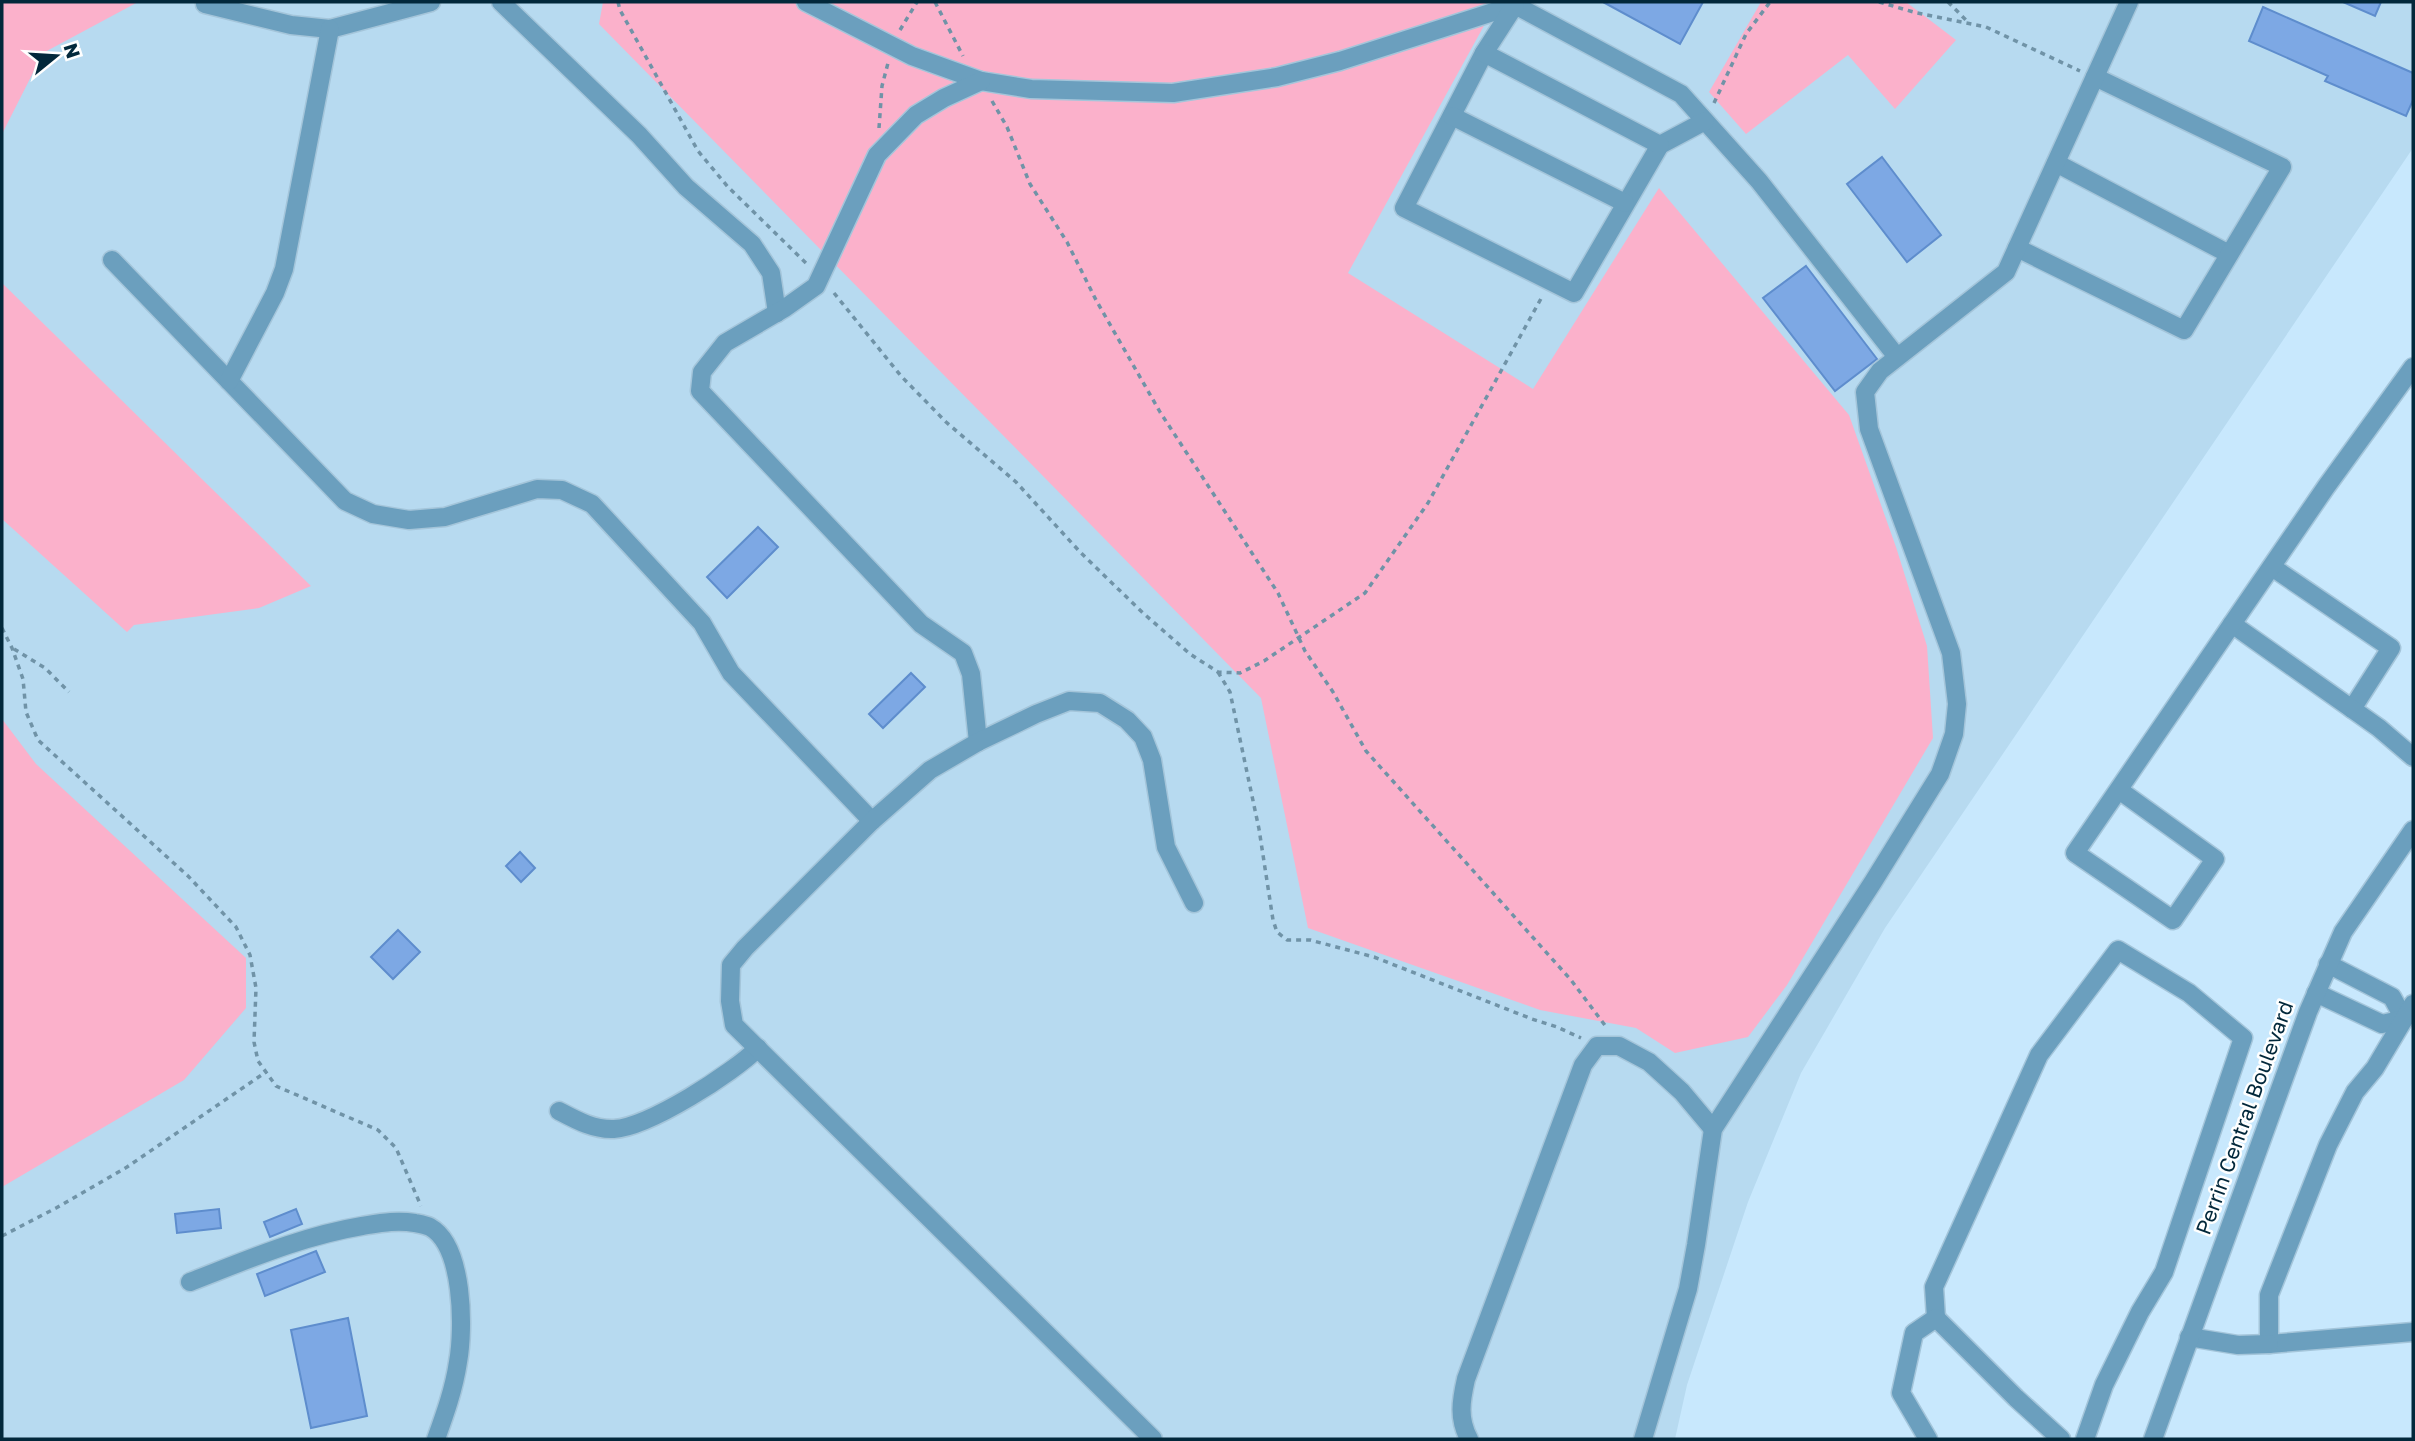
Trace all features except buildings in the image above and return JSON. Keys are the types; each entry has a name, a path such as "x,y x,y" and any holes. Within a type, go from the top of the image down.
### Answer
{"street":[{"path":"205,4 290,25 330,29 431,2"},
{"path":"501,2 639,135 686,187 752,244 771,273 777,313"},
{"path":"806,2 912,56 981,81 1031,89 1173,93 1277,78 1340,61 1515,5 1681,94 1759,181 1897,357"},
{"path":"1643,1439 1688,1289 1713,1129 1940,774 1954,734 1957,704 1951,653 1869,429 1865,392 1880,371 2006,272 2129,2"},
{"path":"1515,5 1484,52 1404,208 1574,293 1660,145 1705,121"},
{"path":"229,381 275,293 284,268 330,29"},
{"path":"1484,52 1660,145"},
{"path":"2017,248 2184,330 2282,167 2095,77"},
{"path":"978,742 971,674 963,653 921,624 700,391 702,372 725,343 777,313 816,286 877,155 916,115 981,81"},
{"path":"1452,116 1625,203"},
{"path":"2056,163 2229,254"},
{"path":"112,260 345,501 373,514 409,520 445,517 537,489 562,490 592,504 702,623 731,673 872,821"},
{"path":"2119,790 2215,859 2174,920 2075,853 2326,487 2413,367"},
{"path":"2272,567 2391,648 2352,709"},
{"path":"2232,624 2352,709 2413,757"},
{"path":"1153,1439 734,1025 730,1001 732,965 745,948 872,821 930,770 978,742 1069,701 1100,703 1127,720 1143,737 1152,760 1166,847 1194,903"},
{"name":"Perrin Central Boulevard","path":"2153,1439 2328,964 2343,932 2413,830"},
{"path":"2061,1439 1936,1318 1934,1287 2039,1055 2118,950 2189,993 2243,1038 2164,1272 2140,1312 2104,1385 2085,1439"},
{"path":"2328,964 2392,998 2409,1011"},
{"path":"2316,993 2382,1024 2409,1011"},
{"path":"2269,1344 2269,1295 2328,1144 2355,1092 2375,1068 2409,1011"},
{"path":"1469,1439 1463,1428 1460,1406 1466,1379 1583,1066 1597,1046 1619,1046 1649,1062 1682,1092 1713,1129"},
{"path":"559,1111 585,1125 614,1129 638,1124 663,1112 733,1069 758,1048"},
{"path":"190,1282 296,1241 339,1230 398,1220 430,1226 444,1240 455,1263 460,1292 459,1360 436,1439"},
{"path":"1928,1439 1901,1393 1914,1333 1936,1318"},
{"path":"2189,1336 2238,1345 2413,1332"}],"path":[{"path":"618,2 698,151 728,187 821,277 901,376 946,422 1016,482 1081,554 1143,613 1190,654 1218,672 1230,692 1259,829 1277,932 1287,940 1310,940 1374,957 1556,1027 1597,1046"},
{"path":"877,155 882,86 892,46 917,2"},
{"path":"935,2 961,52 1007,127 1030,184 1067,242 1096,300 1160,412 1278,593 1304,650 1366,751 1571,980 1619,1046"},
{"path":"1705,121 1746,34 1770,2"},
{"path":"1880,2 1986,27 2095,77"},
{"path":"1948,2 1969,24"},
{"path":"1218,672 1240,673 1264,662 1365,593 1428,503 1551,282"},
{"path":"2,628 23,679 26,712 38,740 188,876 236,927 250,955 256,988 254,1042 258,1061 276,1086 378,1130 396,1148 430,1226"},
{"path":"12,648 45,668 69,691"},
{"path":"2,1236 127,1167 266,1072"}],"shaded area":[{"path":"2,2 2413,2 2413,148 1885,928 1801,1073 1748,1202 1687,1385 1675,1439 2,1439"},
{"path":"2,2 138,2 43,53 2,134"},
{"path":"603,2 1497,2 1348,273 1533,389 1659,188 1849,415 1896,547 1927,646 1933,738 1787,985 1748,1037 1675,1053 1636,1028 1540,1010 1308,928 1261,698 599,24"},
{"path":"1761,2 1906,2 1956,40 1895,109 1848,55 1746,134 1709,92"},
{"path":"2,283 311,586 259,608 134,625 127,632 2,519"},
{"path":"2,719 36,764 246,958 246,1008 184,1080 2,1187"}]}
